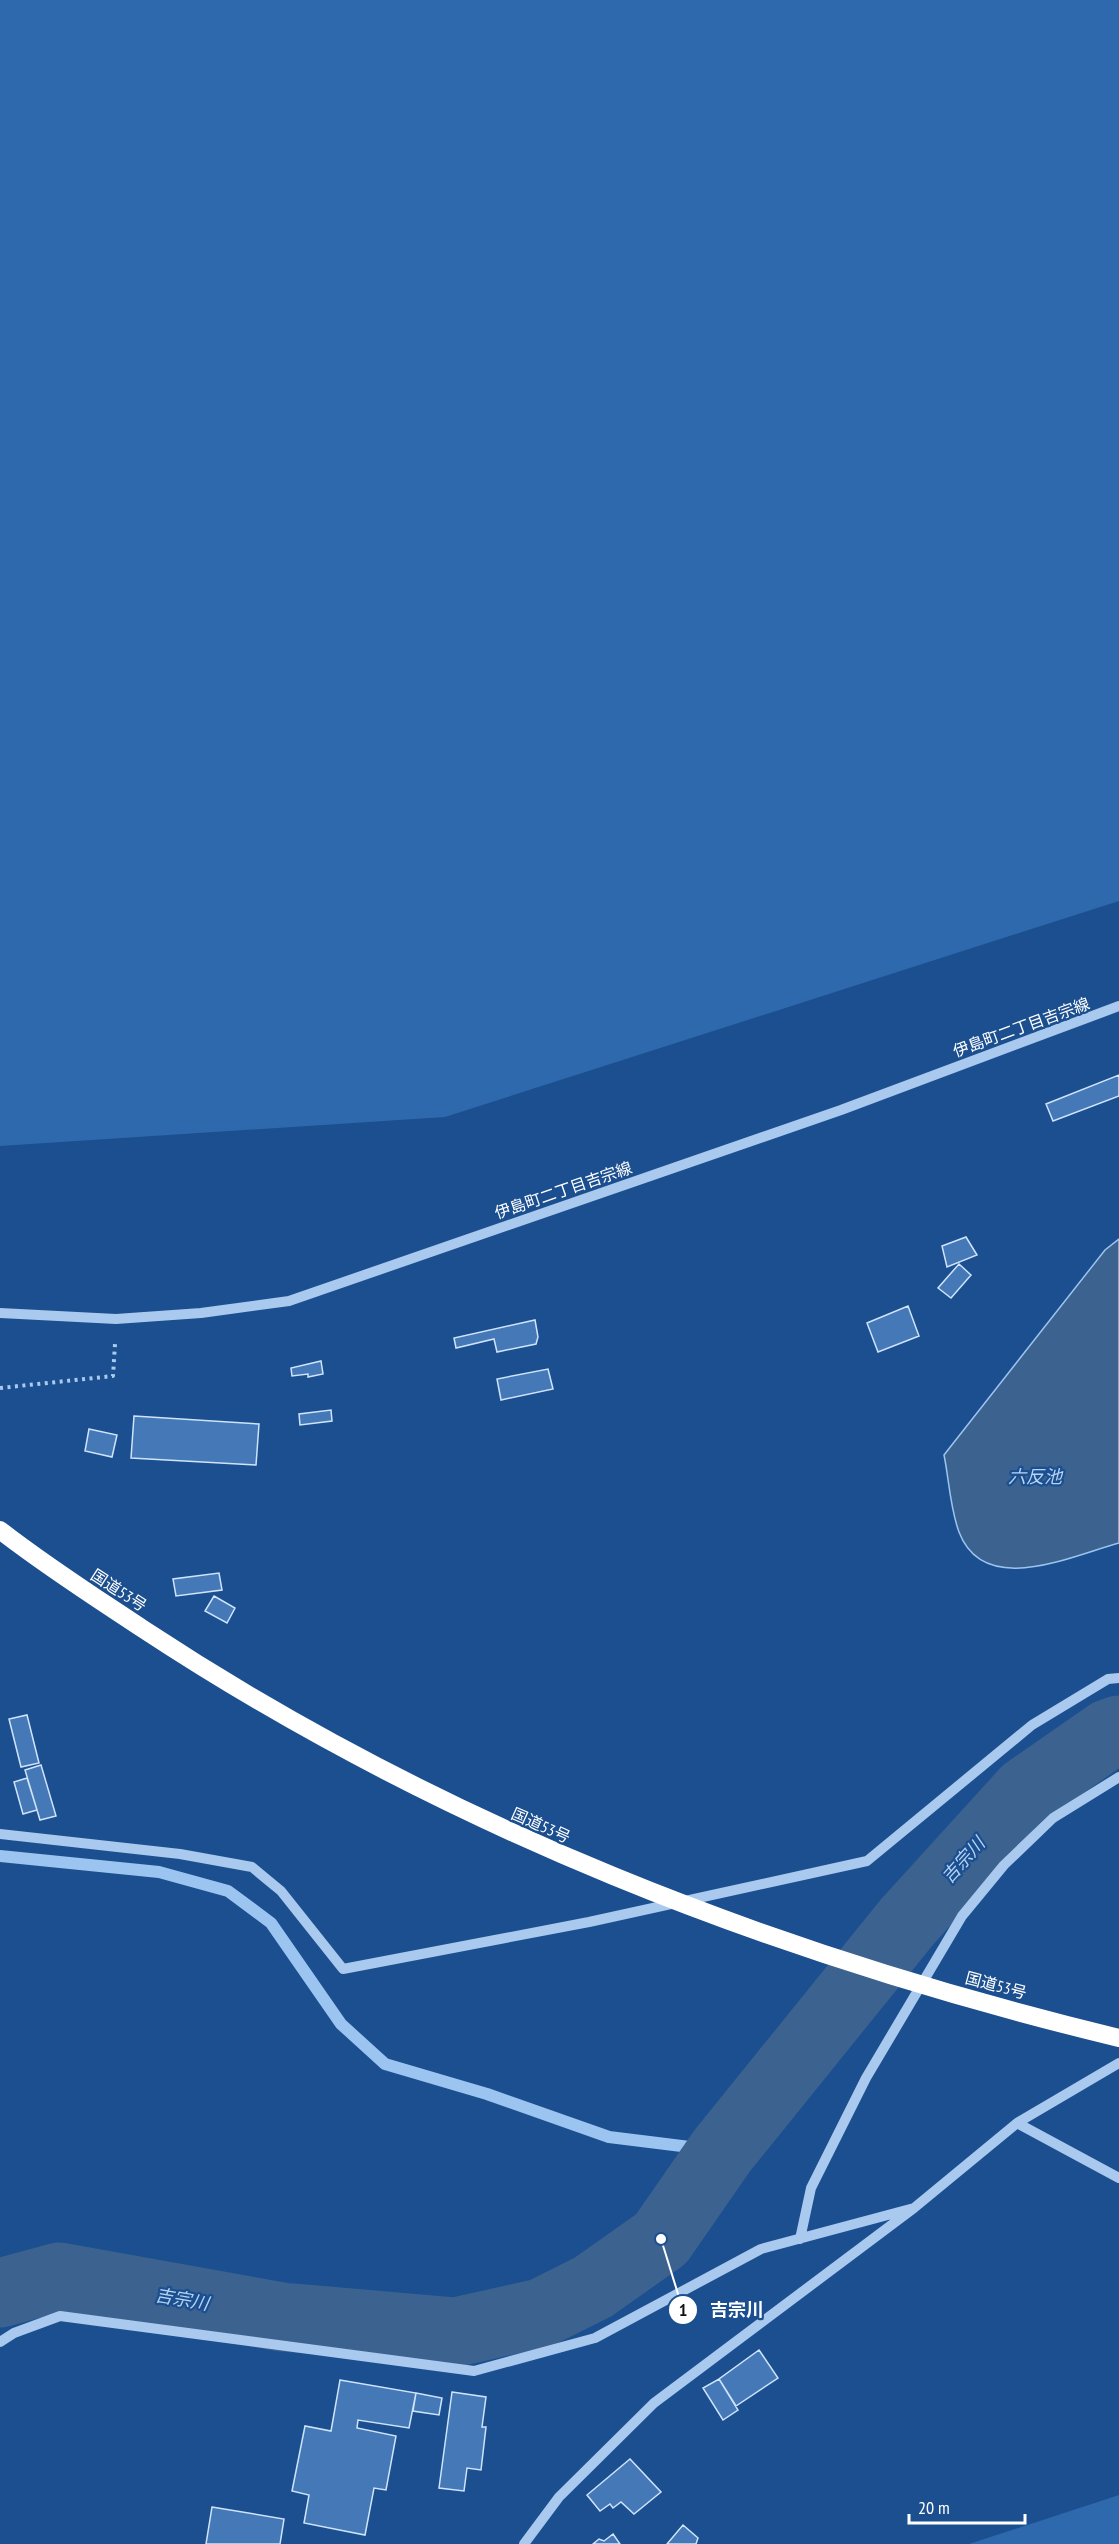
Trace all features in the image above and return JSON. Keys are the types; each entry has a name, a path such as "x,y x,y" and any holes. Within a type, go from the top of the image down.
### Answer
{"highway":[{"name":"国道53号","path":"0,1530 37,1558 209,1673 358,1759 548,1851 695,1910 844,1960 968,1998 1119,2038"}],"street":[{"name":"伊島町二丁目吉宗線","path":"0,1313 116,1318 201,1313 289,1301 842,1110 1119,1006"},
{"path":"0,1834 180,1854 252,1867 281,1892 343,1969 589,1922 867,1861 1032,1725 1108,1679 1119,1678"},
{"path":"800,2238 811,2188 856,2098 962,1916 1004,1865 1053,1818 1119,1777"},
{"path":"524,2544 559,2497 654,2403 914,2208 1017,2123 1119,2063"},
{"path":"1017,2123 1119,2178"},
{"path":"0,2342 14,2333 60,2316 474,2371 595,2338 761,2249 914,2208"}],"path":[{"path":"0,1388 113,1376 116,1318"}],"shaded area":[{"path":"0,0 1119,0 1119,901 445,1117 0,1146"},
{"path":"1119,2495 1119,2544 969,2544"}],"water":[{"name":"六反池","path":"1119,1239 1119,1543 1054,1563 1030,1567 1008,1568 988,1563 971,1552 959,1532 944,1455 1105,1250"}],"building":[{"path":"1119,1075 1119,1096 1053,1121 1046,1104"},
{"path":"966,1237 977,1255 947,1267 942,1246"},
{"path":"959,1264 971,1275 951,1298 938,1288"},
{"path":"908,1306 919,1336 878,1352 867,1323"},
{"path":"535,1320 538,1337 536,1344 497,1352 494,1339 456,1348 454,1338"},
{"path":"321,1361 323,1374 308,1377 308,1374 292,1376 291,1368"},
{"path":"548,1369 553,1389 501,1400 497,1379"},
{"path":"331,1410 332,1421 300,1425 299,1414"},
{"path":"134,1416 259,1424 256,1465 131,1458"},
{"path":"89,1429 117,1435 112,1457 85,1451"},
{"path":"219,1573 222,1590 176,1596 173,1579"},
{"path":"214,1596 235,1608 227,1623 205,1611"},
{"path":"27,1715 39,1763 21,1767 9,1719"},
{"path":"41,1765 56,1816 40,1820 25,1770"},
{"path":"27,1778 37,1810 23,1814 14,1782"},
{"path":"759,2350 778,2378 736,2406 719,2379"},
{"path":"719,2379 738,2410 723,2420 703,2388"},
{"path":"340,2380 416,2393 409,2428 358,2420 357,2428 396,2436 386,2490 374,2488 365,2535 304,2523 309,2495 292,2491 305,2426 331,2431"},
{"path":"452,2392 486,2397 482,2427 486,2427 481,2470 467,2468 464,2491 439,2488"},
{"path":"416,2393 442,2398 439,2415 413,2411"},
{"path":"630,2459 661,2492 634,2514 621,2502 613,2508 610,2504 600,2511 587,2495"},
{"path":"212,2507 284,2519 280,2544 206,2544"},
{"path":"683,2525 698,2538 696,2544 667,2544"},
{"path":"613,2534 620,2544 593,2544 599,2539 604,2541"}],"waterway":[{"name":"吉宗川","path":"0,2293 59,2277 282,2317 456,2332 541,2313 593,2287 661,2239 722,2151 907,1922 1026,1791 1108,1734 1119,1730"},
{"path":"0,1856 159,1872 228,1891 271,1923 341,2024 385,2064 487,2094 609,2137 722,2151"}],"place":[{"name":"吉宗川","path":"661,2239"}]}
